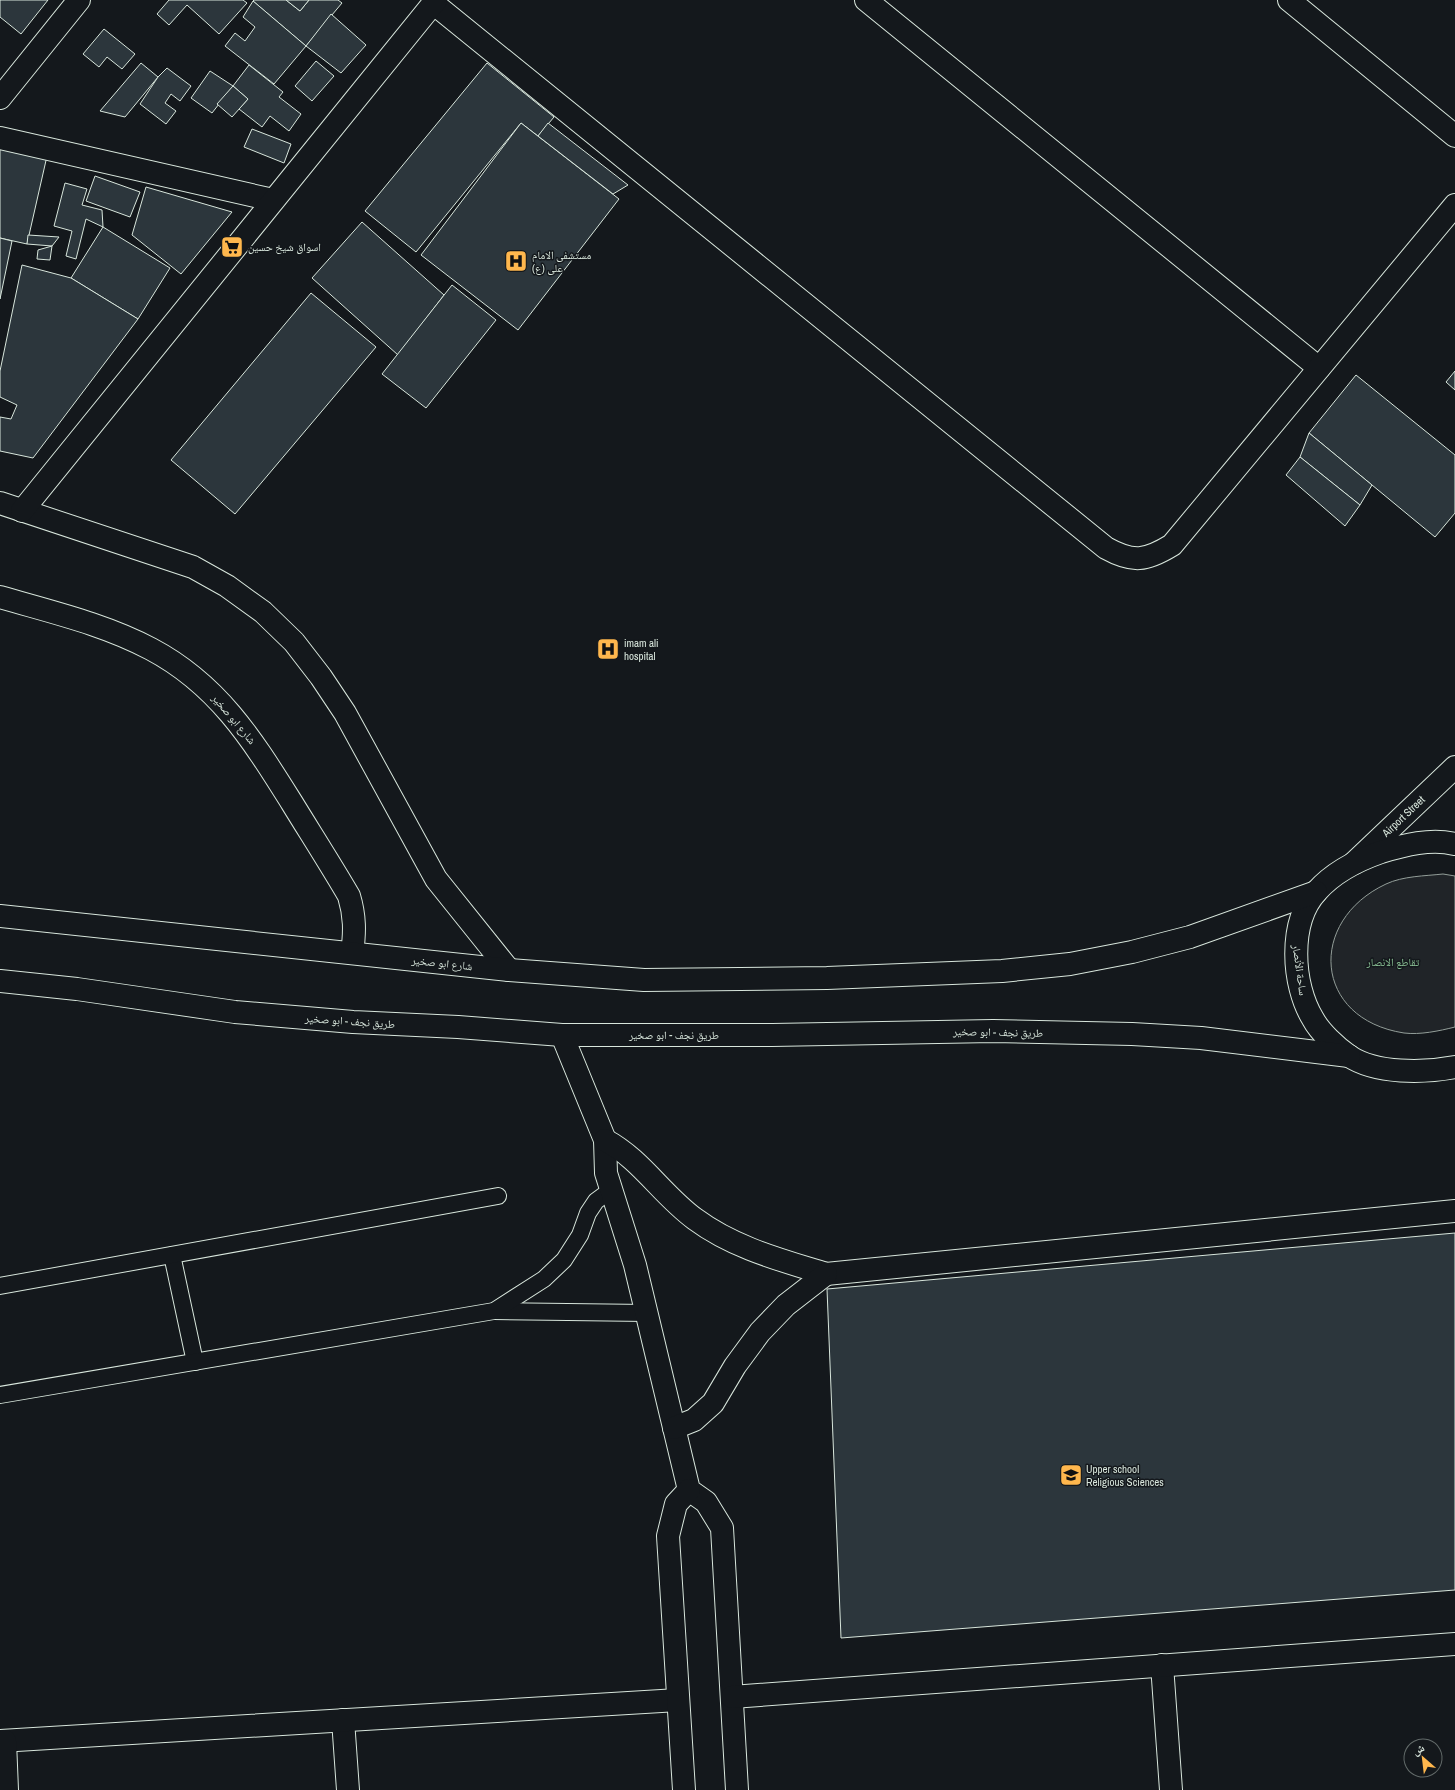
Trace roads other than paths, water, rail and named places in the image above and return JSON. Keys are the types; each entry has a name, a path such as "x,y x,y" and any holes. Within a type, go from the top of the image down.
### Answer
{"main road":[{"path":"0,98 79,0"},
{"path":"866,0 1319,368"},
{"path":"1289,0 1455,136"},
{"path":"22,511 434,2 1106,548 1121,557 1137,559 1155,556 1172,545 1455,205"},
{"path":"0,138 273,200"},
{"path":"0,503 193,567 227,586 263,612 294,642 321,677 345,713 436,879 509,970 644,980 827,978 1002,971 1070,964 1132,952 1190,937 1316,892"},
{"name":"شارع ابو صخير","path":"0,597 78,620 118,634 183,668 210,690 234,716 254,743 349,896 354,914 355,934 352,953"},
{"name":"Airport Street","path":"1352,865 1455,767"},
{"name":"ساحة الأنصار","path":"1455,844 1418,843 1398,846 1372,855 1333,876 1316,892 1300,922 1296,938 1300,989 1313,1020 1329,1038 1349,1056 1370,1064 1393,1070 1423,1071 1455,1067"},
{"name":"شارع ابو صخير","path":"0,916 509,970"},
{"name":"طريق نجف - ابو صخير","path":"0,981 77,988 235,1012 353,1022 458,1027 562,1035 772,1035 993,1031 1132,1034 1201,1038 1349,1056"},
{"path":"0,992 77,988"},
{"path":"562,1035 604,1140 606,1173 635,1265 689,1490 706,1502 722,1528 737,1790"},
{"path":"604,1140 618,1147 632,1157 666,1195 695,1220 728,1239 764,1254 826,1274 1455,1211"},
{"path":"674,1428 694,1420 713,1402 735,1366 760,1332 786,1305 826,1274"},
{"path":"684,1790 668,1536 676,1504 689,1490"},
{"path":"732,1697 1455,1644"},
{"path":"1162,1665 1171,1790"},
{"path":"7,1790 3,1741 678,1700"},
{"path":"343,1720 348,1790"}],"lane":[{"path":"494,1311 544,1279 564,1260 580,1235 588,1213 596,1201 611,1190"},
{"path":"0,1286 498,1196"},
{"path":"172,1255 195,1362"},
{"path":"0,1395 494,1311 647,1313"}],"place":[{"name":"اسواق شيخ حسين","path":"232,247"},
{"name":"مستشفی الامام علی (ع)","path":"516,261"},
{"name":"imam ali hospital","path":"608,649"},
{"name":"Upper school Religious Sciences","path":"1071,1475"}],"park label":[{"name":"تقاطع الانصار","path":"1393,962"}]}
